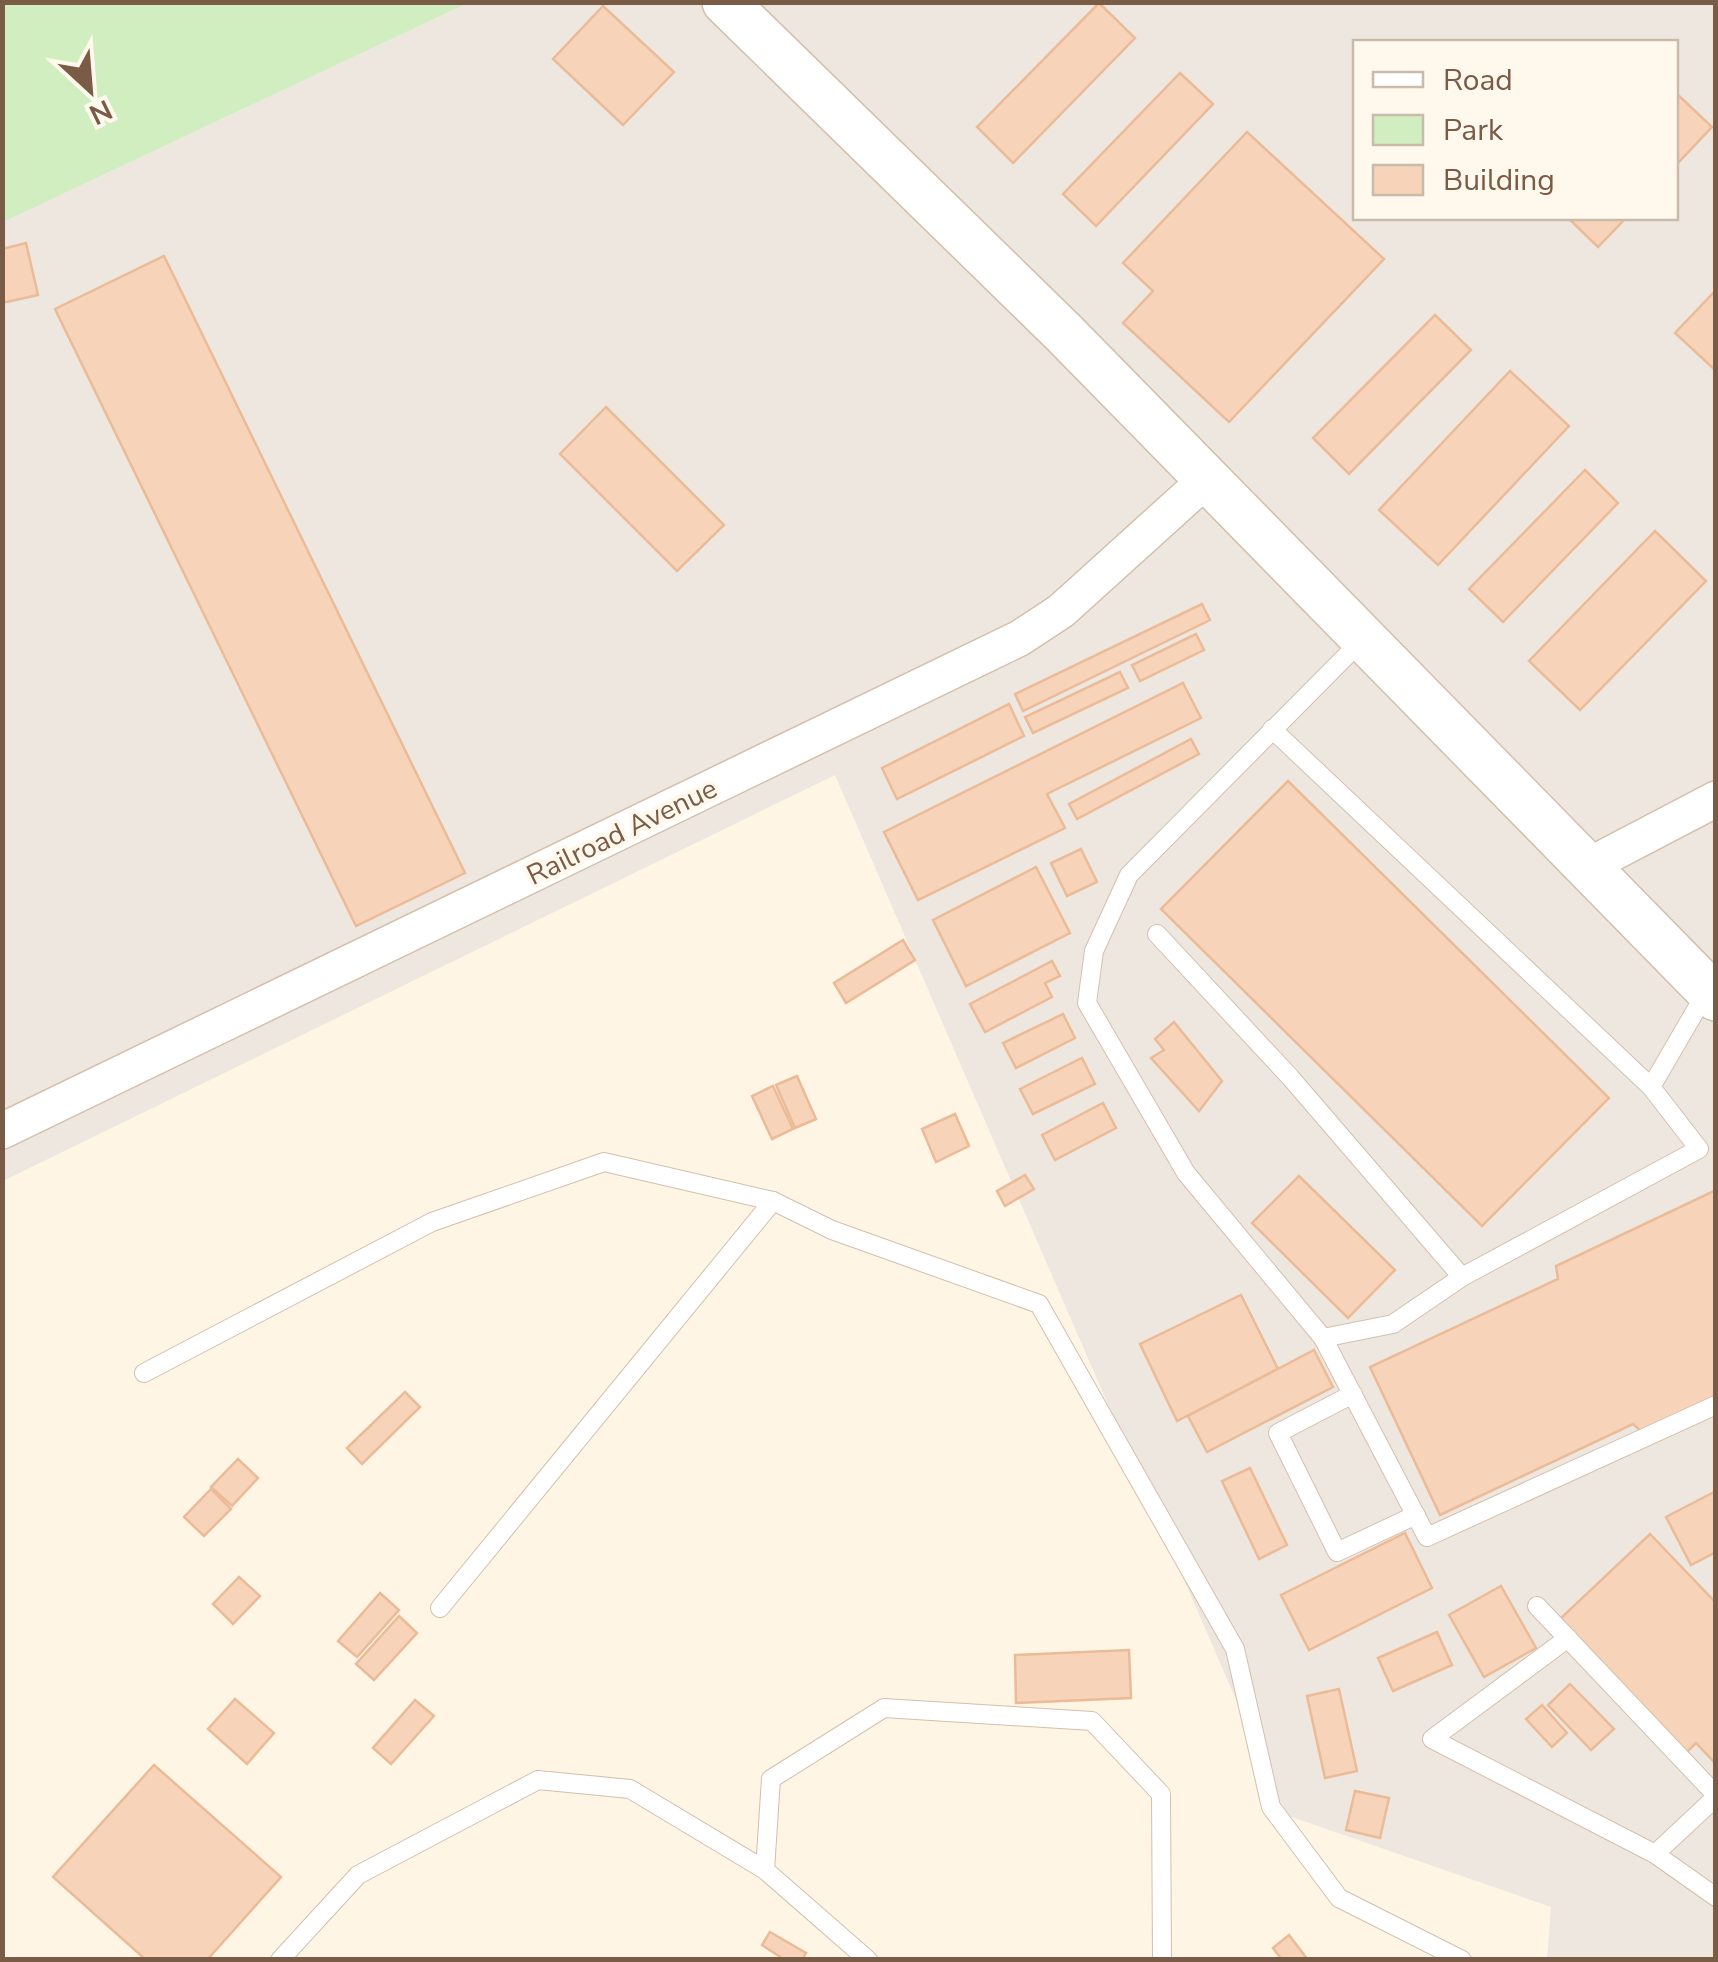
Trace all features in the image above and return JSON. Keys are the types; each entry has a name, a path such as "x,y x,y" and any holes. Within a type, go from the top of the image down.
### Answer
{"street":[{"path":"725,2 1064,333 1712,994"},
{"name":"Railroad Avenue","path":"2,1131 1020,638 1061,612 1207,479"},
{"path":"1588,866 1716,799"}],"lane":[{"path":"1364,638 1129,875 1094,951 1086,1003 1186,1172 1324,1338 1427,1537 1716,1404"},
{"path":"1272,729 1651,1087 1707,1149 1462,1278 1393,1324 1324,1338"},
{"path":"1157,934 1290,1077 1462,1278"},
{"path":"1651,1087 1712,994"},
{"path":"144,1373 432,1222 604,1162 773,1201 832,1230 1039,1304 1235,1649 1271,1807 1340,1898 1462,1960"},
{"path":"440,1608 773,1201"},
{"path":"1353,1394 1278,1433 1337,1552 1416,1514"},
{"path":"1538,1606 1714,1801 1656,1854"},
{"path":"1568,1638 1432,1739 1656,1854 1716,1897"},
{"path":"765,1870 771,1779 884,1708 1092,1722 1162,1794 1162,1960"},
{"path":"280,1960 358,1876 538,1780 630,1789 765,1870 868,1960"}],"shaded area":[{"path":"468,3 1715,3 1715,1959 1547,1959 1551,1907 1286,1815 835,775 3,1181 2,222"}],"green space":[{"path":"3,2 468,2 468,3 3,222"}],"building":[{"path":"1099,3 1135,38 1013,163 977,127"},
{"path":"603,6 674,72 623,125 553,59"},
{"path":"1180,73 1213,104 1096,226 1063,194"},
{"path":"1678,95 1712,127 1678,163"},
{"path":"1247,132 1384,259 1229,422 1123,323 1153,291 1123,263"},
{"path":"1570,220 1624,220 1598,247"},
{"path":"26,243 38,295 2,303 2,249"},
{"path":"164,256 465,873 356,926 55,309"},
{"path":"1716,290 1716,371 1675,333"},
{"path":"1435,315 1471,350 1349,474 1313,438"},
{"path":"1510,371 1569,426 1438,565 1379,510"},
{"path":"606,407 724,525 677,571 560,454"},
{"path":"1585,470 1618,503 1503,622 1469,589"},
{"path":"1655,531 1706,581 1580,710 1529,661"},
{"path":"1202,604 1210,620 1023,711 1015,694"},
{"path":"1196,634 1204,650 1140,681 1132,665"},
{"path":"1120,672 1128,688 1033,733 1025,717"},
{"path":"1183,683 1201,718 1047,794 1065,828 918,900 884,832"},
{"path":"1009,704 1024,736 897,799 882,768"},
{"path":"1191,739 1199,754 1077,819 1069,804"},
{"path":"1288,781 1609,1098 1482,1226 1161,909"},
{"path":"1081,849 1097,882 1067,896 1051,863"},
{"path":"1036,867 1070,933 966,986 933,920"},
{"path":"903,940 915,960 846,1003 834,983"},
{"path":"1052,961 1060,976 1045,983 1052,997 985,1032 970,1004"},
{"path":"1063,1014 1075,1038 1016,1068 1003,1043"},
{"path":"1174,1022 1222,1081 1199,1111 1151,1058 1164,1050 1155,1039"},
{"path":"1082,1058 1095,1084 1033,1114 1020,1089"},
{"path":"797,1076 816,1119 795,1128 776,1085"},
{"path":"773,1086 793,1129 772,1139 752,1096"},
{"path":"1103,1103 1116,1128 1055,1160 1042,1135"},
{"path":"955,1114 969,1146 936,1162 922,1129"},
{"path":"1025,1175 1034,1189 1005,1206 997,1191"},
{"path":"1299,1176 1395,1270 1348,1318 1252,1223"},
{"path":"1716,1190 1716,1397 1642,1432 1633,1424 1440,1515 1370,1367 1558,1279 1556,1266"},
{"path":"1241,1295 1278,1369 1177,1421 1140,1344"},
{"path":"1314,1350 1333,1387 1207,1452 1188,1416"},
{"path":"405,1392 420,1407 362,1464 347,1448"},
{"path":"238,1459 258,1478 232,1506 211,1487"},
{"path":"1250,1468 1287,1545 1259,1559 1222,1481"},
{"path":"211,1489 231,1509 204,1536 184,1517"},
{"path":"1716,1491 1716,1552 1691,1565 1666,1517"},
{"path":"1405,1533 1432,1588 1309,1650 1281,1595"},
{"path":"1650,1534 1716,1603 1716,1764 1696,1743 1686,1753 1560,1619"},
{"path":"239,1577 260,1596 233,1624 213,1604"},
{"path":"1501,1586 1536,1648 1484,1677 1449,1615"},
{"path":"380,1593 399,1610 357,1657 338,1641"},
{"path":"399,1616 417,1633 374,1680 356,1664"},
{"path":"1437,1632 1452,1665 1393,1691 1378,1658"},
{"path":"1129,1650 1131,1698 1016,1703 1015,1655"},
{"path":"1570,1684 1614,1729 1591,1750 1548,1705"},
{"path":"1339,1689 1357,1771 1325,1778 1307,1696"},
{"path":"235,1699 274,1733 247,1764 208,1729"},
{"path":"415,1700 434,1716 391,1764 373,1748"},
{"path":"1542,1705 1567,1733 1552,1747 1526,1719"},
{"path":"154,1765 281,1877 207,1960 146,1960 53,1877"},
{"path":"1355,1791 1389,1798 1380,1838 1346,1830"},
{"path":"770,1932 806,1953 802,1960 785,1960 762,1945"},
{"path":"1289,1935 1308,1960 1282,1960 1273,1948"}]}
